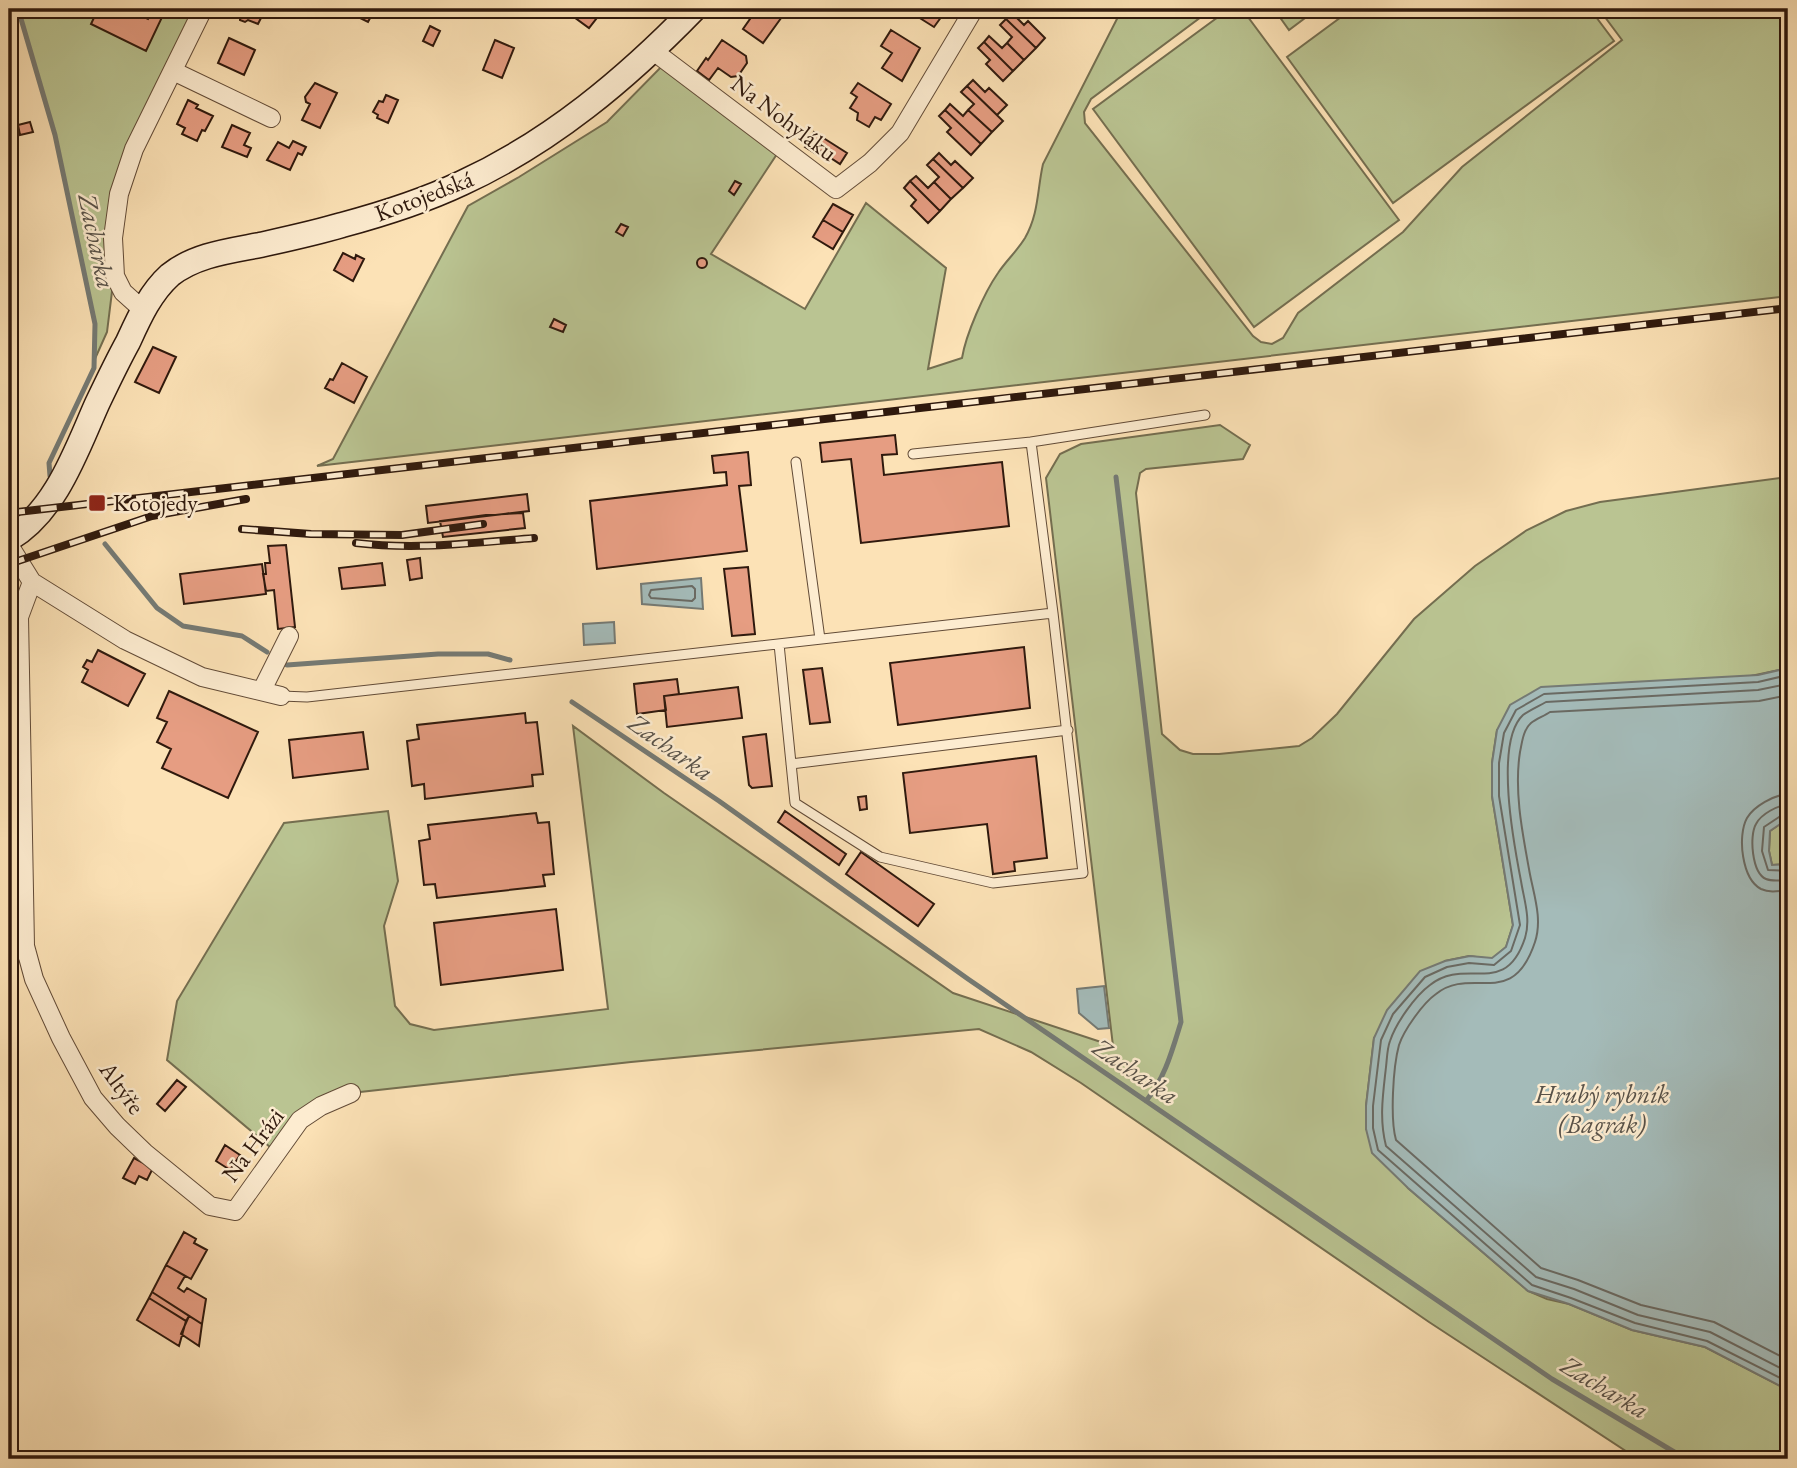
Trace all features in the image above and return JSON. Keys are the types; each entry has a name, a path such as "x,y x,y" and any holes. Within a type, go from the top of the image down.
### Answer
{"main road":[{"name":"Kotojedská","path":"9,539 33,520 56,488 139,319 166,280 194,261 310,234 375,215 435,195 486,172 618,83 694,9"}],"street":[{"path":"139,319 115,276 113,252 118,194 128,162 203,9"},
{"name":"Na Nohyláku","path":"652,50 836,189 870,163 900,133 974,9"},
{"path":"173,71 271,118"},
{"path":"9,545 32,582 125,640 202,677 281,696"},
{"name":"Altýře","path":"32,582 19,617 17,831 25,946 34,979 93,1098 117,1126 145,1153 210,1206 235,1211"},
{"path":"262,690 289,636"},
{"path":"9,955 25,946"},
{"name":"Na Hrázi","path":"235,1211 300,1120 321,1106 351,1093"}],"lane":[{"path":"912,454 1031,443 1205,415"},
{"path":"779,644 795,803 880,857 993,883 1083,873 1068,730 1031,443"},
{"path":"796,462 820,639"},
{"path":"281,696 307,697 1053,613"},
{"path":"791,764 1068,730"}],"green space":[{"path":"20,9 203,9 128,162 107,332 94,361 95,324 55,135"},
{"path":"1122,9 1207,9 1201,17 1091,99 1084,112 1085,123 1253,336 1261,342 1272,344 1283,338 1298,313 1403,232 1462,167 1622,40 1599,9 1788,9 1788,296 317,466 333,459 468,206 607,122 664,64 779,151 711,254 805,309 866,203 946,268 928,369 962,358 971,326 987,291 1030,229 1043,164"},
{"path":"1229,9 1242,9 1399,220 1254,327 1093,109"},
{"path":"1274,9 1317,9 1289,30"},
{"path":"1352,9 1590,9 1614,41 1393,203 1287,57"},
{"path":"1220,425 1250,445 1243,459 1146,469 1140,473 1136,493 1162,734 1180,750 1193,754 1299,746 1312,738 1337,714 1414,619 1475,566 1527,530 1566,511 1600,502 1788,477 1788,668 1497,730 1492,763 1492,796 1513,925 1506,947 1492,959 1469,956 1445,961 1374,1038 1366,1129 1408,1188 1528,1291 1569,1304 1632,1330 1705,1347 1788,1390 1788,1459 1638,1459 1429,1322 1081,1083 1031,1052 979,1029 631,1062 351,1093 270,1147 167,1060 177,1001 284,823 388,811 398,881 384,926 395,1006 410,1024 434,1030 608,1009 573,726 664,793 953,993 1113,1046 1046,478 1060,454 1081,444"},
{"path":"1786,820 1788,864 1772,865 1769,851 1770,831"}],"water":[{"path":"701,578 703,609 642,604 641,584"},
{"path":"614,622 615,643 584,645 583,624"},
{"name":"Hrubý rybník (Bagrák)","path":"1788,668 1788,821 1770,831 1769,851 1772,865 1788,864 1788,1390 1705,1347 1632,1330 1569,1304 1528,1291 1408,1188 1372,1153 1366,1129 1366,1106 1374,1038 1387,1010 1420,971 1445,961 1470,956 1492,958 1506,947 1513,925 1492,796 1492,763 1497,730 1510,705 1541,687 1758,675"},
{"path":"1104,986 1109,1028 1098,1029 1079,1013 1077,989"}],"building":[{"path":"98,9 126,9 148,19 152,10 150,9 170,9 167,17 163,15 146,51 91,24"},
{"path":"270,9 268,13 264,12 258,24 240,20 240,16 230,11"},
{"path":"345,9 375,9 368,22 345,13"},
{"path":"563,9 602,9 603,10 589,28"},
{"path":"778,9 784,14 763,43 743,29 753,10"},
{"path":"919,9 947,9 934,27 915,15"},
{"path":"1012,13 1024,25 1028,21 1045,38 1036,48 1006,19"},
{"path":"1006,19 1036,48 1024,60 1007,43 1012,37 1000,25"},
{"path":"430,26 440,31 433,46 423,41"},
{"path":"891,30 920,48 902,81 882,68 892,53 881,46"},
{"path":"989,36 1002,48 1007,43 1024,60 1013,71 984,42"},
{"path":"229,38 255,50 244,75 218,63"},
{"path":"495,40 514,48 502,78 483,70"},
{"path":"722,40 746,56 747,63 738,76 731,77 718,68 709,80 697,71"},
{"path":"984,42 1013,71 1003,81 986,64 990,60 978,48"},
{"path":"973,80 985,92 989,88 1007,105 997,115 967,86"},
{"path":"315,83 337,93 320,128 302,120 310,104 305,97"},
{"path":"858,83 891,104 881,120 875,117 869,127 857,120 858,113 850,108 857,97 851,93"},
{"path":"967,86 1003,121 992,132 968,110 974,104 961,92"},
{"path":"386,95 398,100 388,123 377,118 378,115 373,112"},
{"path":"188,100 198,105 196,108 213,116 197,141 182,134 185,128 177,124"},
{"path":"950,104 963,116 968,110 992,132 981,144 945,110"},
{"path":"945,110 981,144 971,155 947,132 951,128 939,116"},
{"path":"30,122 33,132 20,135 18,125"},
{"path":"232,125 250,133 244,145 251,148 247,157 222,147"},
{"path":"814,132 847,153 840,164 820,151 818,155 805,147"},
{"path":"293,141 306,147 302,155 298,153 290,170 267,160 278,142 289,148"},
{"path":"939,153 951,165 955,161 973,178 963,188 933,159"},
{"path":"933,159 963,188 951,199 934,182 939,177 927,165"},
{"path":"916,176 928,188 934,182 951,199 940,211 910,181"},
{"path":"735,181 741,184 734,195 729,191"},
{"path":"910,181 940,211 928,223 911,206 916,200 904,188"},
{"path":"833,204 853,215 843,232 823,220"},
{"path":"823,220 843,232 833,249 813,237"},
{"path":"621,224 628,227 623,236 616,232"},
{"path":"343,253 355,259 356,255 364,259 353,281 334,270"},
{"path":"702,258 706,259 706,267 702,268 698,267 697,263 698,259"},
{"path":"554,319 566,325 563,332 550,327"},
{"path":"153,347 176,357 159,393 135,382"},
{"path":"342,363 367,377 354,403 325,388 330,379 333,380"},
{"path":"895,435 897,454 882,455 884,475 1002,462 1009,526 861,543 851,459 822,462 820,443"},
{"path":"748,452 751,485 739,486 747,551 597,569 590,501 727,485 726,472 714,473 712,456"},
{"path":"527,494 529,511 428,523 426,506"},
{"path":"523,513 525,528 443,537 440,521"},
{"path":"286,545 295,627 278,629 274,590 266,591 263,574 266,574 265,563 270,563 268,546"},
{"path":"420,558 422,578 410,580 407,560"},
{"path":"382,563 385,585 342,589 339,568"},
{"path":"262,564 266,594 184,604 180,574"},
{"path":"748,567 755,634 732,636 724,569"},
{"path":"1024,647 1030,708 898,725 890,663"},
{"path":"98,650 145,674 128,706 82,682 88,670 83,667 87,660 92,662"},
{"path":"822,668 830,722 810,724 803,670"},
{"path":"677,679 679,694 664,696 666,710 637,714 634,684"},
{"path":"738,687 742,718 667,727 664,696"},
{"path":"169,691 258,732 228,798 162,768 171,749 157,742 167,722 157,718"},
{"path":"525,713 526,723 537,722 543,774 532,775 533,786 425,799 424,784 412,786 407,741 419,739 417,725"},
{"path":"363,732 368,769 293,778 289,740"},
{"path":"766,734 772,786 752,788 749,785 743,737"},
{"path":"1036,756 1047,858 1014,862 1015,871 993,874 987,824 910,833 903,773"},
{"path":"866,796 867,809 860,810 858,797"},
{"path":"785,811 846,854 839,865 778,822"},
{"path":"536,813 538,823 549,822 554,874 543,875 545,886 437,898 435,884 424,885 419,841 430,839 428,825"},
{"path":"861,852 934,904 918,926 846,874"},
{"path":"556,909 563,970 441,985 434,923"},
{"path":"177,1080 186,1087 165,1111 157,1104"},
{"path":"225,1145 240,1155 230,1170 216,1161"},
{"path":"134,1158 153,1168 147,1180 139,1176 135,1184 123,1178"},
{"path":"184,1232 196,1239 194,1243 207,1250 191,1279 166,1265"},
{"path":"166,1265 185,1276 178,1288 184,1292 187,1288 206,1299 202,1324 152,1292"},
{"path":"152,1292 189,1316 186,1321 149,1298"},
{"path":"149,1298 186,1321 179,1346 137,1320"},
{"path":"189,1316 202,1324 199,1346 181,1334"}],"waterway":[{"name":"Zacharka","path":"20,9 55,135 95,324 94,368 49,463 50,476"},
{"path":"1116,477 1181,1022 1163,1074 1146,1101"},
{"name":"Zacharka","path":"105,544 157,608 183,626 242,636 267,652"},
{"name":"Zacharka","path":"287,665 438,654 488,654 510,660"},
{"name":"Zacharka","path":"572,702 719,801 968,979 1552,1379 1686,1459"}],"railway":[{"path":"9,513 1788,308"},
{"path":"9,564 152,516 246,499"},
{"path":"242,529 311,534 402,535 483,524"},
{"path":"356,543 423,546 534,538"}],"place":[{"name":"Kotojedy","path":"97,503"}]}
